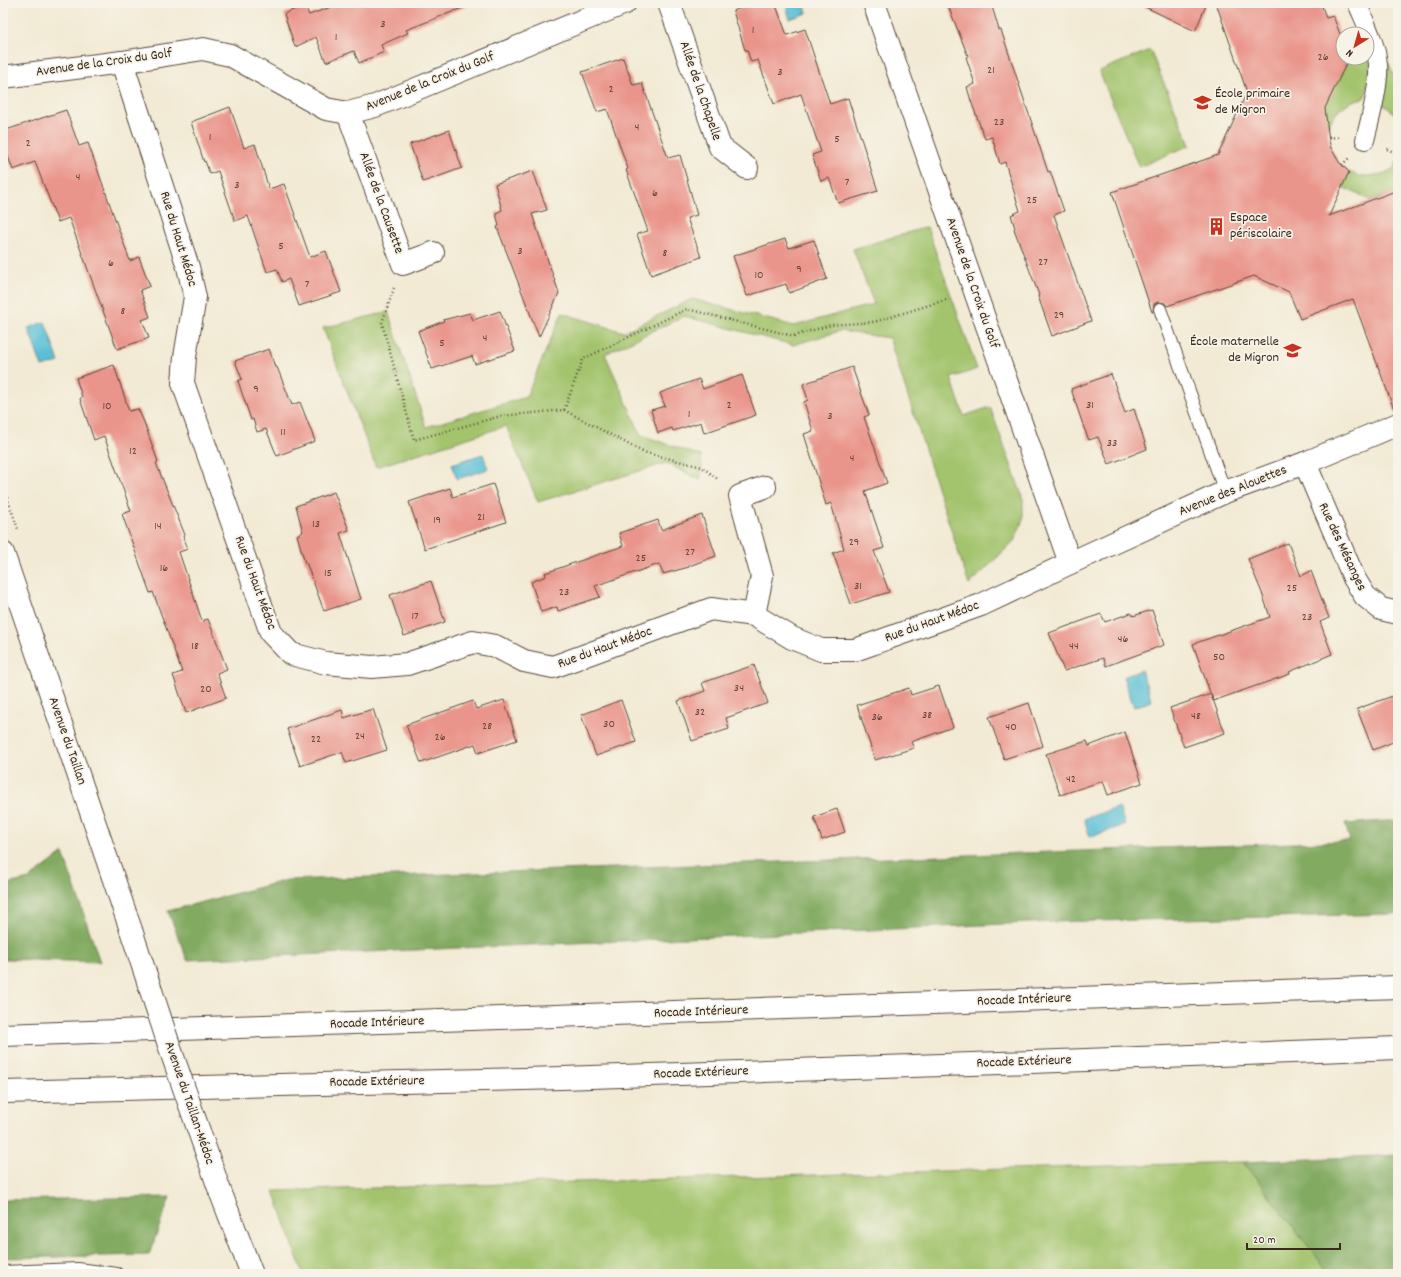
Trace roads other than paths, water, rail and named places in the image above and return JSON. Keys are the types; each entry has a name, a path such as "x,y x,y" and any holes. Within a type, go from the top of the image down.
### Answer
{"main road":[{"name":"Avenue de la Croix du Golf","path":"3,77 122,62 203,49 230,55 326,109 348,113 375,106 625,3"},
{"name":"Allée de la Chapelle","path":"669,3 720,147 747,168"},
{"name":"Avenue de la Croix du Golf","path":"874,3 1070,563"},
{"name":"Rue du Haut Médoc","path":"122,62 188,267 195,297 185,357 183,383 271,633 291,654 326,663 372,667 407,664 473,642 495,646 524,661 553,667 711,609 754,615 792,638 821,650 855,650 981,605 1070,563"},
{"name":"Allée de la Causette","path":"348,113 403,264 433,252"},
{"name":"Avenue des Alouettes","path":"1070,563 1225,492 1304,463 1398,424"},
{"name":"Rue des Mésanges","path":"1304,463 1354,578 1365,596 1381,609 1398,613"},
{"path":"754,615 762,576 740,496 765,487"},
{"name":"Avenue du Taillan","path":"3,553 131,930"},
{"name":"Avenue du Taillan-Médoc","path":"131,930 173,1057 220,1191 252,1274"},
{"name":"Rocade Intérieure","path":"3,1035 1398,987"},
{"name":"Rocade Extérieure","path":"3,1092 578,1077 1043,1062 1398,1048"}],"street":[{"path":"1357,3 1375,49 1379,65 1366,140"}],"lane":[{"path":"1160,309 1225,492"},
{"path":"3,1272 78,1268 116,1274"}],"water":[{"path":"785,3 804,3 807,13 790,19"},
{"path":"45,322 59,362 42,367 28,328"},
{"path":"483,454 488,469 457,479 452,464"},
{"path":"1141,670 1152,701 1134,707 1123,677"},
{"path":"1119,807 1125,825 1090,837 1084,819"}],"place":[{"name":"École primaire de Migron","path":"1202,102"},
{"name":"Espace périscolaire","path":"1217,226"},
{"name":"École maternelle de Migron","path":"1292,350"}]}
